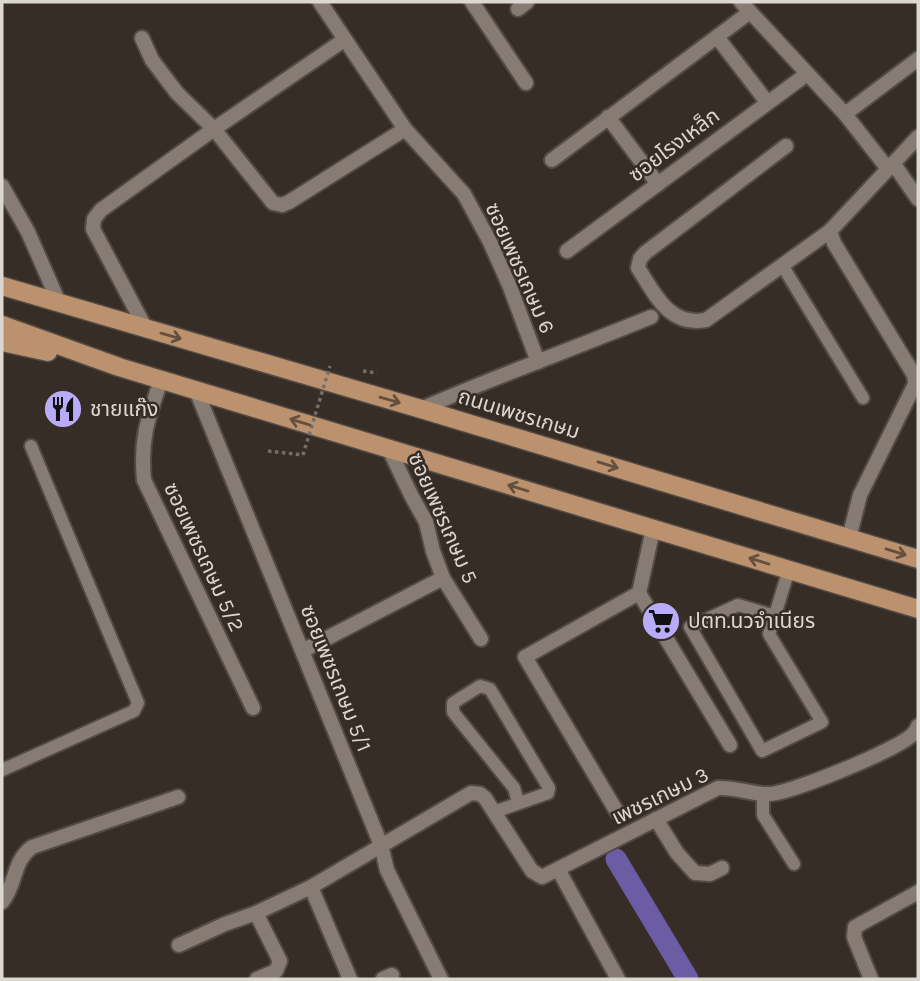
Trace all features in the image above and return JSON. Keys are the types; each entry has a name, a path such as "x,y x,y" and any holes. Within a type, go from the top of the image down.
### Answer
{"main road":[{"name":"ถนนเพชรเกษม","path":"2,279 106,316"},
{"name":"ถนนเพชรเกษม","path":"2,286 918,559"},
{"path":"2,325 119,367 918,609"},
{"path":"2,342 119,367"}],"street":[{"name":"ซอยเพชรเกษม 6","path":"320,2 405,129 464,194 510,287 538,362"},
{"path":"472,2 526,83"},
{"path":"552,160 717,37 746,7 845,114 918,199"},
{"path":"717,37 767,102"},
{"path":"142,38 152,60 177,93 214,128 273,203 282,205 405,129"},
{"path":"146,329 93,229 94,219 101,210 214,128 344,40"},
{"path":"845,114 918,59"},
{"name":"ซอยโรงเหล็ก","path":"567,251 807,74"},
{"path":"608,117 658,184"},
{"path":"786,146 640,259 638,268 667,311 688,322 706,320 830,231 918,137"},
{"path":"2,186 28,232 57,298"},
{"path":"830,231 834,243 914,375 915,384 860,495 849,538"},
{"name":"ซอยเพชรเกษม 6","path":"421,409 470,387 651,317"},
{"name":"ซอยเพชรเกษม 5/2","path":"161,380 144,432 144,480 253,708"},
{"name":"ซอยเพชรเกษม 5/1","path":"196,390 381,845 387,870 441,979"},
{"name":"ซอยเพชรเกษม 5","path":"389,449 426,522 443,578 481,639"},
{"path":"653,529 639,593 730,745"},
{"path":"308,648 443,578"},
{"path":"617,812 525,657 639,593"},
{"name":"เพชรเกษม 3","path":"494,812 536,875 542,877 718,788 763,793 793,789 917,734"},
{"path":"179,945 311,887 471,793 485,798 494,812"},
{"path":"5,898 23,854 32,847 177,797"},
{"path":"656,819 677,853 695,873 710,874 722,868"},
{"path":"558,869 618,979"},
{"path":"2,879 5,898"},
{"path":"311,887 350,979"},
{"path":"871,979 854,937 855,927 918,892"},
{"path":"256,913 280,961 276,971 257,979"}],"lane":[{"path":"782,265 863,398"},
{"path":"2,770 134,711 138,701 31,446"},
{"path":"775,616 738,605 690,627 762,751 822,722 769,634 775,616 789,570"},
{"path":"494,812 542,796 548,793 549,788 491,689 480,686 453,703 453,712 514,788 518,802"},
{"path":"763,793 763,815 794,864"}],"path":[{"path":"268,451 303,455 330,366"}],"waterway":[{"path":"616,859 688,979"}],"place":[{"name":"ชายแก๊ง","path":"63,409"},
{"name":"ปตท.นวจำเนียร","path":"661,621"}]}
